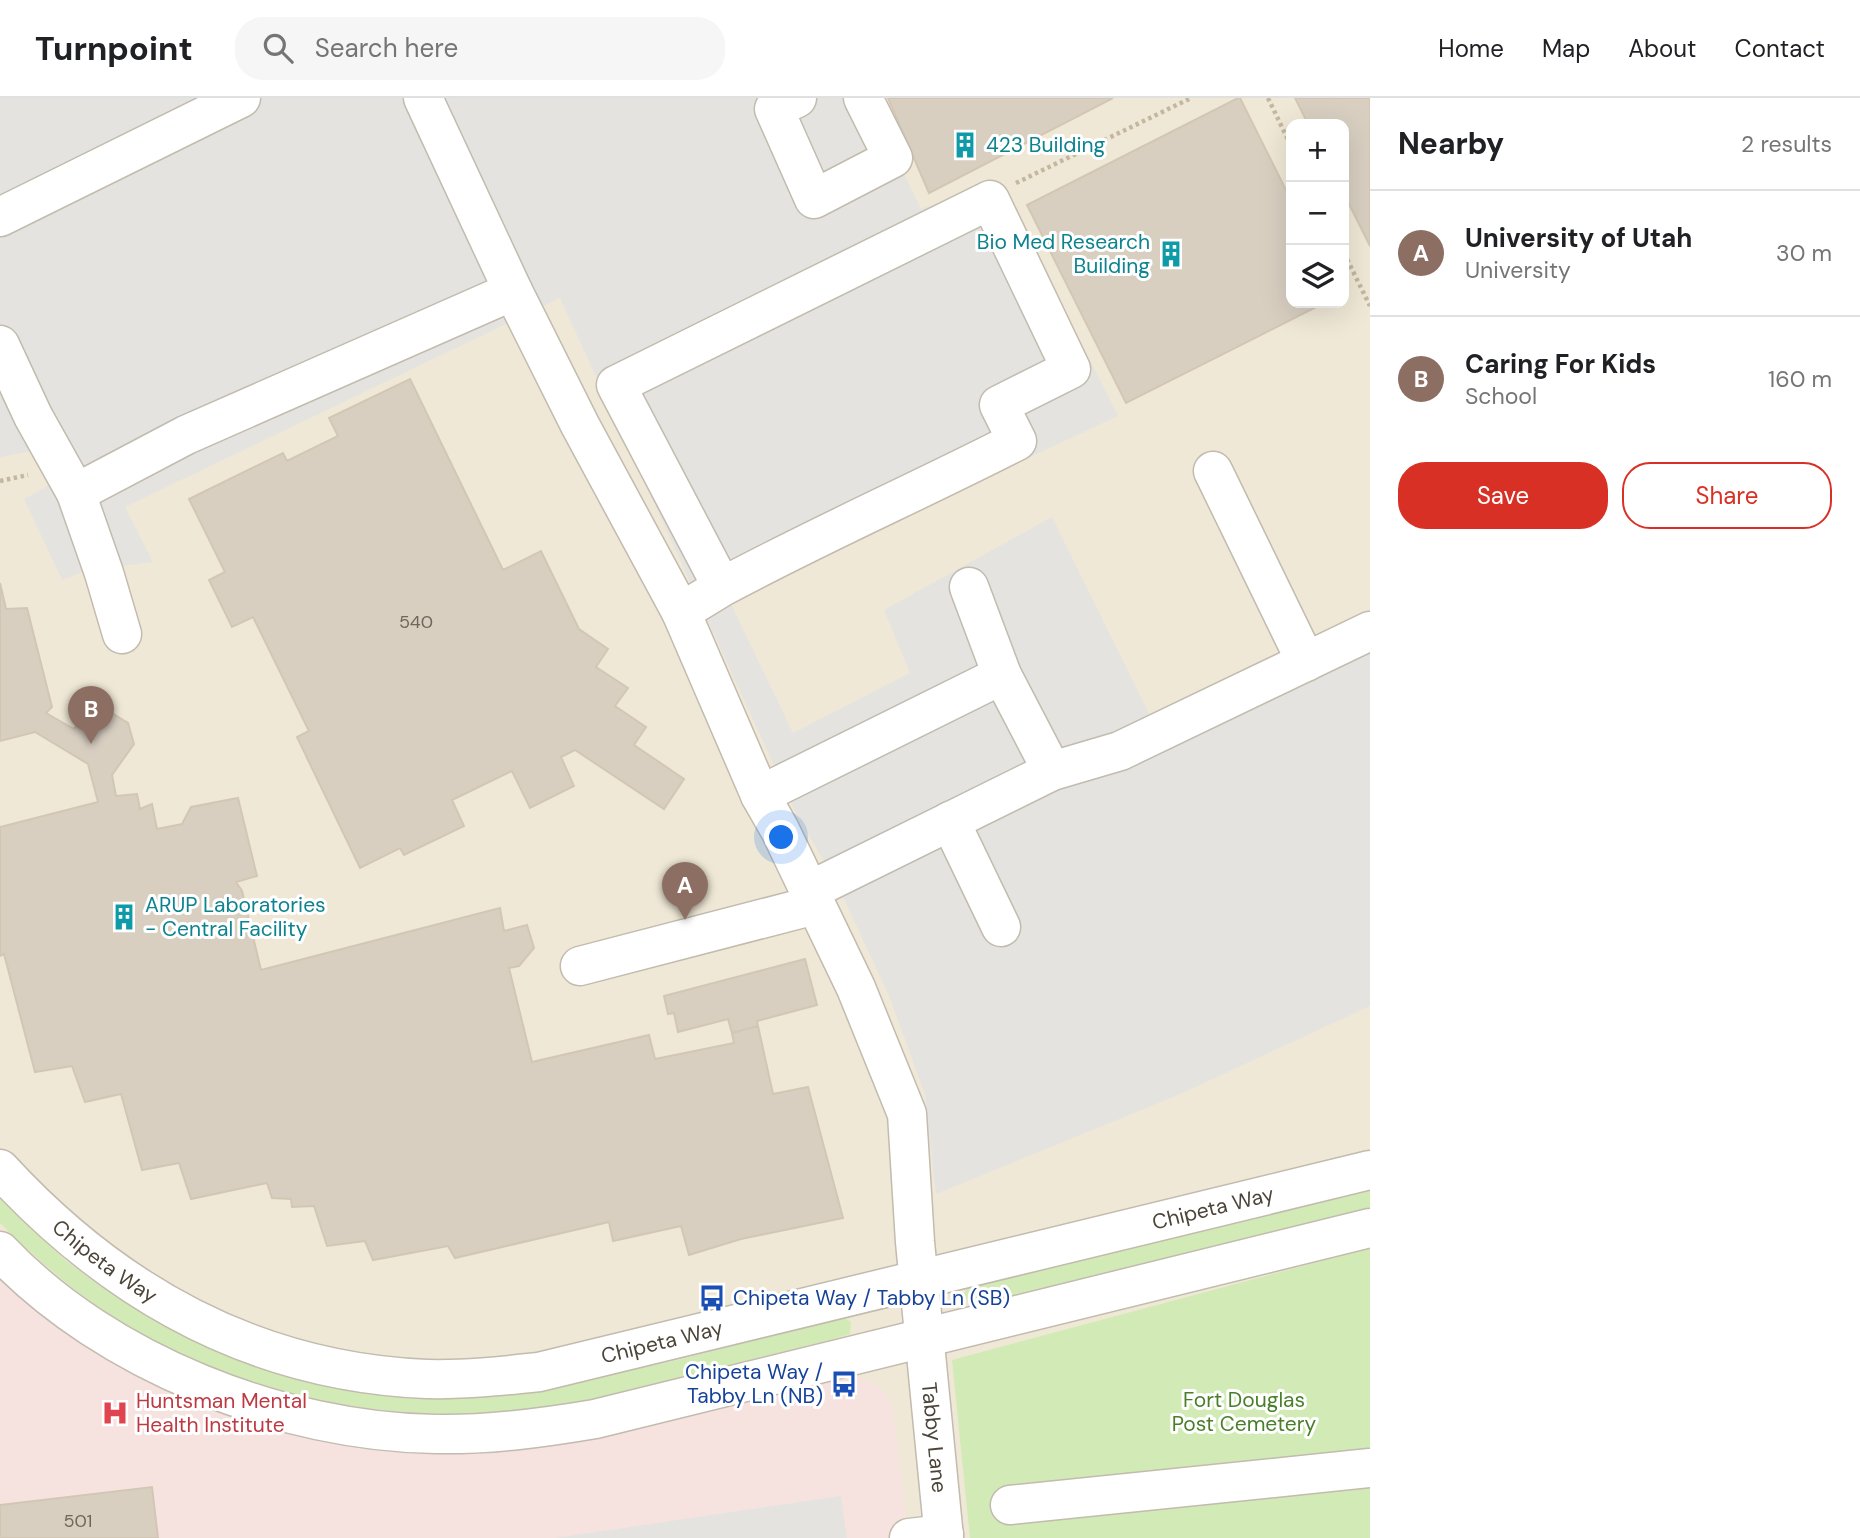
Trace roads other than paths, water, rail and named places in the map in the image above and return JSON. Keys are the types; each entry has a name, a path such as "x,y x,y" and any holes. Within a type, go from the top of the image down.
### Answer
{"street":[{"path":"0,217 241,98"},
{"name":"Tabby Lane","path":"423,98 569,404 681,612 760,795 780,830 856,988 907,1114 920,1280 932,1537"},
{"path":"797,98 774,109 814,199 893,158 863,98"},
{"path":"569,404 616,385 990,200 1071,369 999,405 1017,441 935,483 800,545 681,612"},
{"path":"76,493 186,435 513,291"},
{"path":"0,345 33,416 76,493 122,634"},
{"path":"616,385 722,587"},
{"path":"1213,471 1307,662"},
{"path":"969,587 1002,675 1052,771"},
{"path":"579,966 812,898 950,821 1052,771 1120,751 1370,631"},
{"path":"760,795 1002,675"},
{"path":"950,821 1001,927"},
{"name":"Chipeta Way","path":"0,1169 36,1209 80,1247 163,1304 212,1329 263,1349 315,1363 370,1373 438,1378 484,1378 539,1372 1370,1170"},
{"path":"0,1251 86,1322 177,1374 227,1395 277,1411 381,1431 486,1434 595,1419 1370,1228"},
{"path":"1010,1506 1370,1468"}],"place":[{"name":"423 Building","path":"965,145"},
{"name":"Bio Med Research Building","path":"1171,254"},
{"name":"Caring For Kids","path":"91,744"},
{"name":"ARUP Laboratories - Central Facility","path":"124,917"},
{"name":"University of Utah","path":"685,920"},
{"name":"Chipeta Way / Tabby Ln (SB)","path":"712,1298"},
{"name":"Chipeta Way / Tabby Ln (NB)","path":"844,1384"},
{"name":"Huntsman Mental Health Institute","path":"115,1413"}],"park label":[{"name":"Fort Douglas Post Cemetery","path":"1244,1412"}]}
